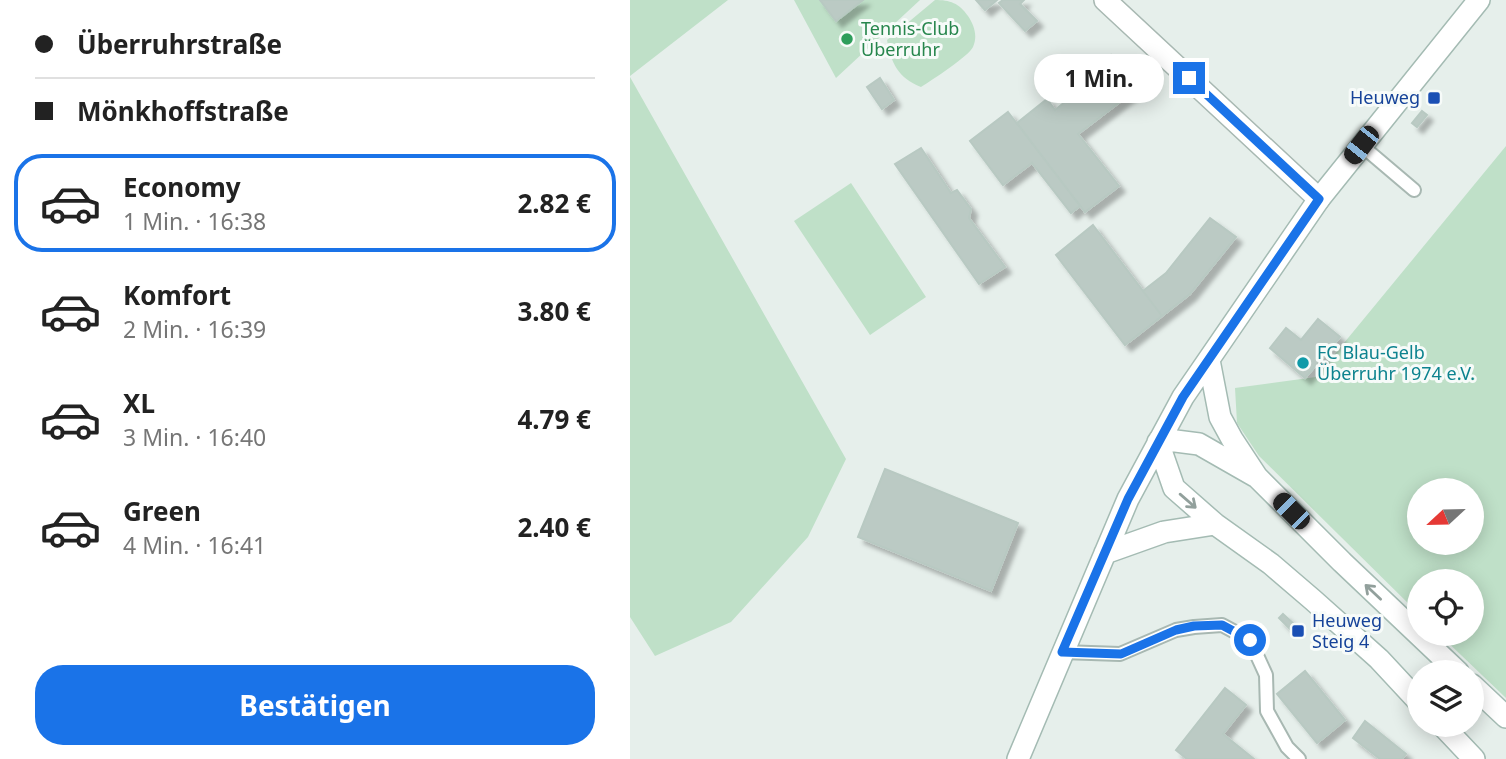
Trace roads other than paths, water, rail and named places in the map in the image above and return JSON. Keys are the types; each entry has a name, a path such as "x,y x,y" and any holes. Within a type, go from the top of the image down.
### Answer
{"main road":[{"path":"1105,0 1319,199"},
{"path":"1018,759 1128,499 1183,397 1319,199 1479,0"},
{"path":"1209,360 1220,417 1257,477 1445,660"},
{"path":"1159,441 1199,444 1257,477"},
{"path":"1159,441 1174,488 1215,524 1313,600 1379,659 1407,689"},
{"path":"1105,553 1164,532 1215,524"},
{"path":"1484,696 1506,717"},
{"path":"1453,737 1474,759"}],"lane":[{"path":"1361,145 1414,190"},
{"path":"1062,652 1121,654 1176,630 1222,625 1250,640 1266,675 1267,711 1287,747 1299,759"}],"place":[{"name":"Tennis-Club Überruhr","path":"847,39"},
{"name":"Heuweg","path":"1434,98"},
{"name":"FC Blau-Gelb Überruhr 1974 e.V.","path":"1303,363"},
{"name":"Heuweg Steig 4","path":"1298,631"}]}
